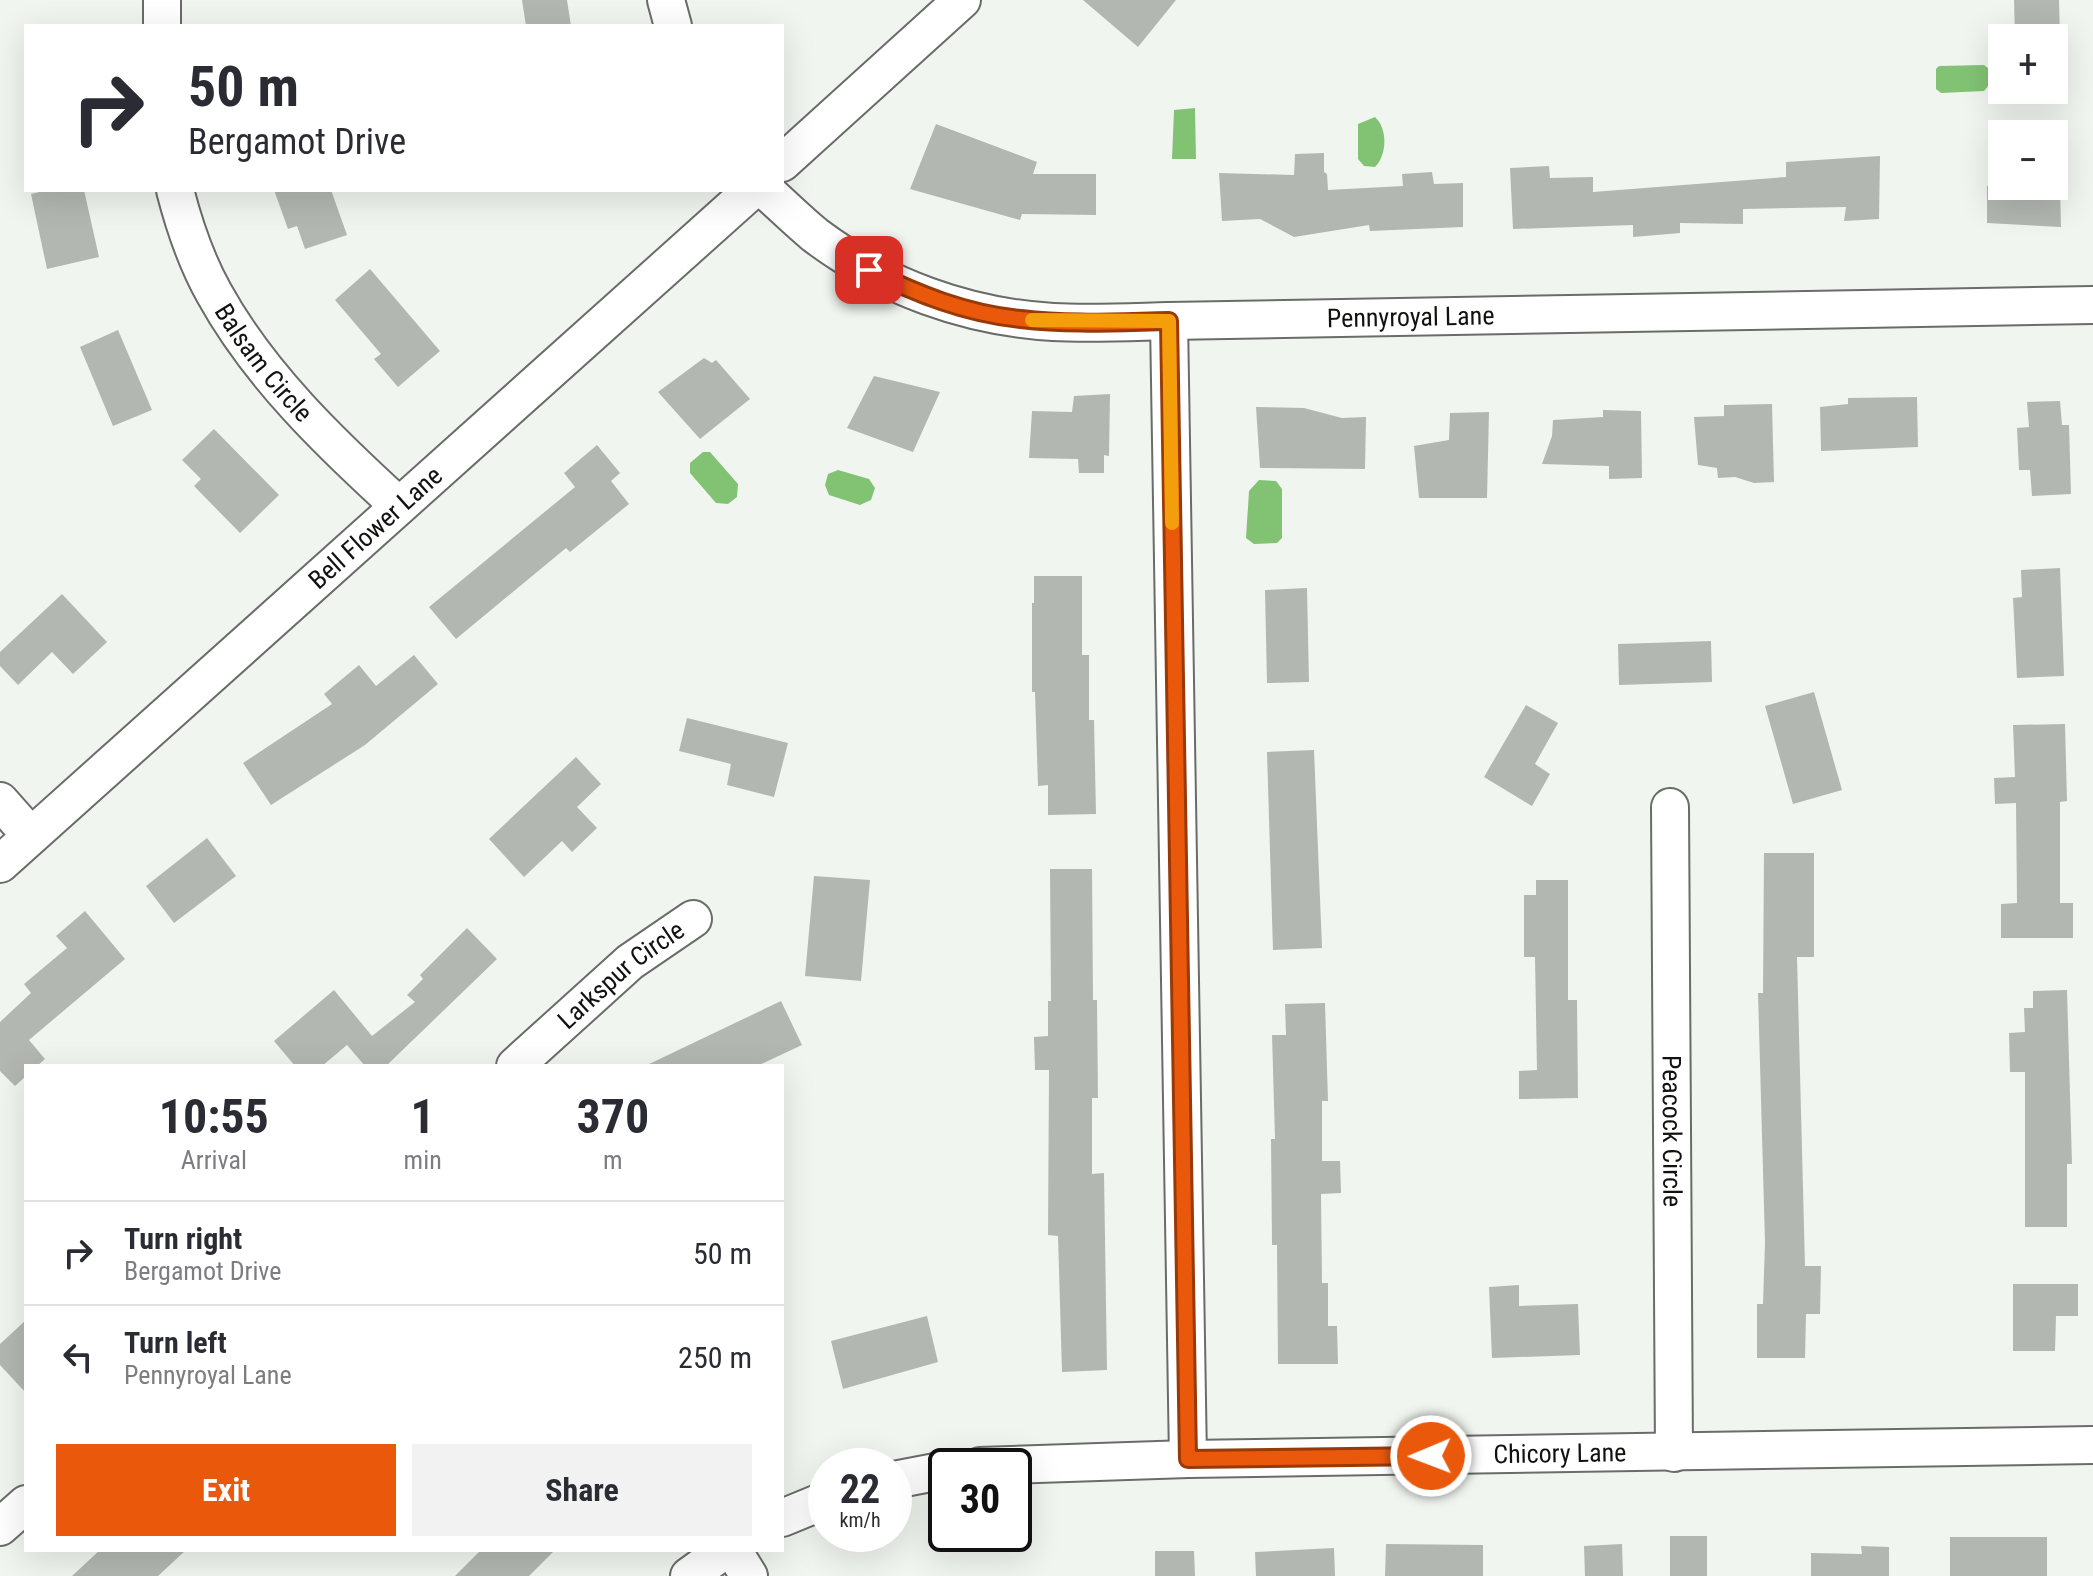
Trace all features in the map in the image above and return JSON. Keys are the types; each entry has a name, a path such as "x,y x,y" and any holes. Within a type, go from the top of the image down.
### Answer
{"street":[{"path":"162,0 162,24"},
{"path":"666,0 672,24"},
{"path":"784,161 962,0"},
{"name":"Balsam Circle","path":"176,192 187,234 213,292 234,327 259,361 319,429 399,506"},
{"name":"Bell Flower Lane","path":"0,864 750,192"},
{"name":"Pennyroyal Lane","path":"767,192 815,235 869,270 941,302 982,313 1030,320 1169,321 2093,305"},
{"path":"1169,321 1188,1459"},
{"path":"0,801 31,836"},
{"name":"Peacock Circle","path":"1670,807 1674,1453"},
{"name":"Larkspur Circle","path":"517,1064 630,962 693,919"},
{"name":"Chicory Lane","path":"1032,1464 1188,1459 2093,1445"},
{"path":"0,1527 24,1506"},
{"path":"784,1517 808,1507"},
{"path":"689,1576 722,1552"},
{"path":"734,1552 749,1576"}],"shaded area":[{"path":"1984,65 1988,68 1988,86 1984,91 1941,93 1936,89 1936,69 1939,66"},
{"path":"1195,108 1196,159 1172,159 1174,110"},
{"path":"1375,117 1384,135 1384,149 1375,167 1364,166 1358,159 1358,124"},
{"path":"703,452 710,452 738,484 737,497 728,504 716,503 690,473 690,463"},
{"path":"838,470 869,479 875,488 871,500 860,505 829,495 825,485 828,474"},
{"path":"1259,480 1276,481 1282,489 1282,538 1277,543 1254,544 1246,538 1249,491"}],"building":[{"path":"522,0 567,0 571,24 526,24"},
{"path":"1083,0 1176,0 1138,47"},
{"path":"2014,0 2059,0 2060,24 2015,24"},
{"path":"936,124 1037,162 1033,174 1096,174 1096,215 1022,214 1020,220 910,189"},
{"path":"1324,153 1328,190 1403,186 1402,174 1432,172 1434,184 1463,183 1463,227 1370,231 1369,225 1294,237 1260,219 1222,221 1219,173 1294,175 1295,154"},
{"path":"1880,156 1879,219 1844,221 1846,207 1743,209 1743,224 1680,223 1680,233 1633,237 1633,225 1513,229 1510,168 1549,166 1550,178 1593,177 1593,192 1786,177 1786,162"},
{"path":"1987,186 1988,200 2060,200 2061,227 1987,223"},
{"path":"84,192 99,257 47,269 31,194"},
{"path":"275,192 332,192 347,235 305,249 297,226 288,229"},
{"path":"370,269 440,351 398,387 374,359 381,354 335,300"},
{"path":"118,330 152,410 113,426 80,347"},
{"path":"704,358 712,363 716,360 750,399 700,439 658,392"},
{"path":"874,376 940,392 913,452 847,428"},
{"path":"1110,394 1109,456 1104,455 1104,473 1079,473 1078,459 1029,458 1032,411 1072,412 1074,396"},
{"path":"1917,397 1918,447 1821,451 1820,407 1848,404 1848,398"},
{"path":"2060,401 2062,425 2069,425 2071,494 2032,496 2030,470 2019,470 2017,428 2029,427 2027,402"},
{"path":"1772,404 1774,482 1754,483 1735,477 1718,478 1717,468 1698,465 1694,417 1724,416 1724,405"},
{"path":"1256,407 1304,408 1342,418 1366,417 1365,469 1260,468"},
{"path":"1603,410 1641,411 1642,478 1609,479 1609,466 1542,464 1552,436 1553,420 1603,417"},
{"path":"1489,412 1487,498 1419,498 1414,446 1449,440 1450,413"},
{"path":"214,429 279,495 240,533 194,486 201,479 182,460"},
{"path":"597,445 620,473 611,481 629,504 570,552 566,548 456,639 429,607 575,487 564,473"},
{"path":"2060,568 2064,676 2017,678 2013,598 2022,597 2021,570"},
{"path":"1034,576 1082,576 1082,655 1089,655 1089,720 1094,720 1096,814 1048,815 1048,785 1038,786 1035,692 1032,692"},
{"path":"1307,588 1309,682 1267,683 1265,590"},
{"path":"62,594 107,642 73,674 52,652 18,685 0,666 0,652"},
{"path":"1711,641 1712,682 1619,685 1618,644"},
{"path":"414,655 438,684 365,745 271,805 243,763 332,704 324,694 359,665 376,686"},
{"path":"1814,692 1842,790 1793,804 1765,706"},
{"path":"1526,705 1558,723 1535,764 1550,774 1532,806 1484,777"},
{"path":"687,718 788,743 774,797 727,785 731,764 679,751"},
{"path":"2065,724 2067,801 2060,802 2060,903 2073,903 2073,938 2001,938 2001,904 2017,903 2016,803 1995,804 1994,778 2015,777 2013,725"},
{"path":"1314,750 1322,948 1273,950 1267,752"},
{"path":"576,757 601,784 577,807 597,828 572,852 562,841 524,877 489,839"},
{"path":"207,838 236,876 174,923 146,886"},
{"path":"1764,853 1814,853 1814,957 1797,957 1805,1266 1821,1266 1820,1314 1806,1314 1805,1358 1757,1358 1757,1304 1763,1304 1765,1242 1758,993 1763,993"},
{"path":"1050,869 1092,869 1093,1000 1097,1000 1098,1098 1092,1098 1092,1174 1104,1173 1107,1370 1062,1372 1058,1236 1048,1235 1049,1070 1035,1070 1034,1037 1048,1036 1048,1001 1051,1001"},
{"path":"814,876 870,880 861,981 805,976"},
{"path":"1536,880 1568,880 1568,1000 1577,1000 1578,1098 1519,1099 1519,1071 1537,1070 1535,957 1524,957 1524,895 1536,895"},
{"path":"85,911 125,959 29,1040 45,1059 39,1064 24,1064 24,1078 15,1086 0,1071 0,1022 31,993 24,984 67,948 56,936"},
{"path":"467,928 497,959 388,1064 363,1064 347,1045 324,1064 293,1064 274,1041 334,990 372,1036 415,1002 407,995 423,979 420,975"},
{"path":"2067,990 2072,1164 2067,1164 2067,1227 2025,1227 2025,1072 2010,1072 2009,1033 2025,1032 2024,1008 2033,1008 2033,991"},
{"path":"781,1001 802,1045 761,1064 649,1064"},
{"path":"1325,1003 1328,1101 1322,1101 1322,1161 1340,1161 1341,1193 1321,1194 1322,1283 1328,1283 1328,1326 1337,1326 1338,1364 1278,1364 1277,1245 1272,1245 1271,1139 1275,1139 1272,1035 1286,1035 1285,1004"},
{"path":"2013,1284 2078,1284 2078,1316 2056,1316 2055,1351 2013,1351"},
{"path":"1519,1285 1519,1306 1578,1304 1580,1355 1492,1358 1489,1287"},
{"path":"927,1316 938,1362 843,1389 831,1341"},
{"path":"24,1322 24,1391 0,1365 0,1344"},
{"path":"1670,1536 1707,1536 1707,1576 1670,1576"},
{"path":"1950,1537 2047,1537 2047,1576 1950,1576"},
{"path":"1386,1544 1483,1545 1483,1576 1385,1576"},
{"path":"1622,1544 1623,1576 1585,1576 1584,1546"},
{"path":"1861,1546 1889,1547 1889,1576 1811,1576 1811,1553 1862,1554"},
{"path":"1334,1548 1335,1576 1256,1576 1255,1552"},
{"path":"1155,1551 1194,1551 1195,1576 1155,1576"},
{"path":"98,1552 184,1552 158,1576 72,1576"},
{"path":"479,1552 553,1552 529,1576 455,1576"}],"slow traffic":[{"path":"1032,320 1169,321 1172,523"}],"route":[{"path":"869,270 941,302 982,313 1055,322 1169,321 1188,1459 1431,1456"}]}
